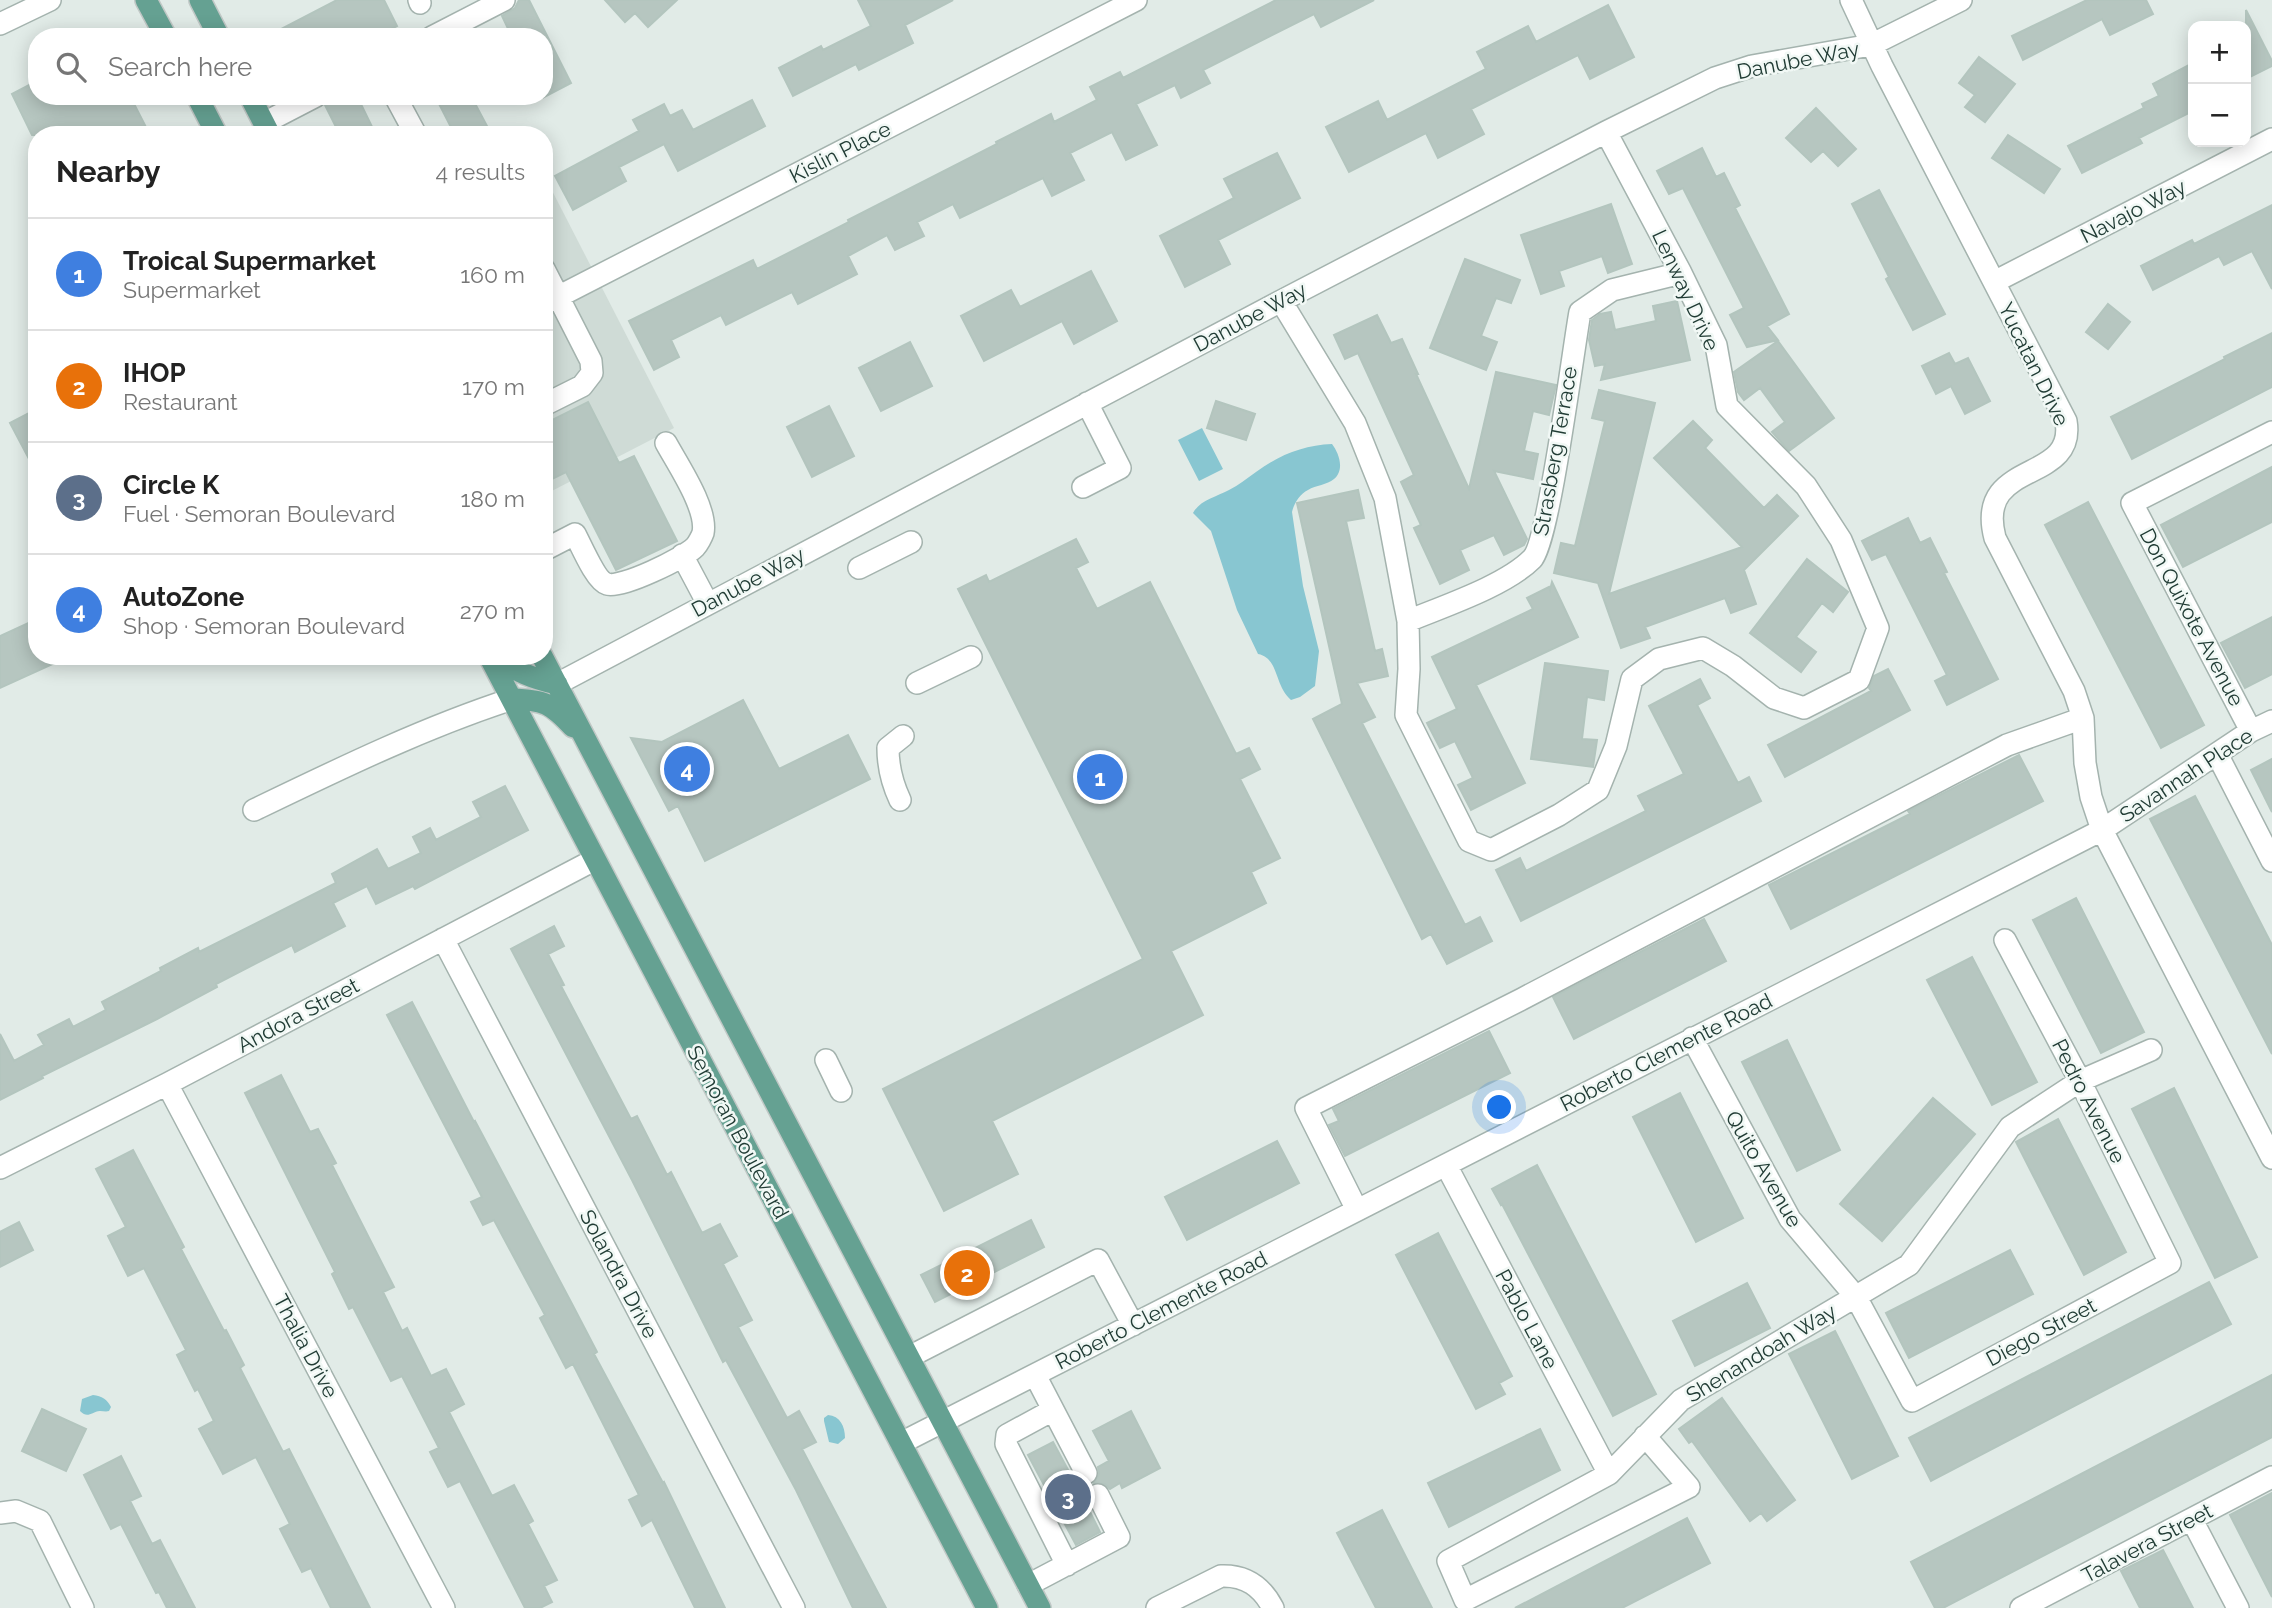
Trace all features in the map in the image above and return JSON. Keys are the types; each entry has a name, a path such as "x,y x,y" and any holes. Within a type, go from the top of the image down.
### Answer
{"main road":[{"path":"146,0 161,28"},
{"path":"200,0 214,28"},
{"path":"202,105 212,126"},
{"path":"255,105 265,126"},
{"name":"Semoran Boulevard","path":"494,665 987,1608"},
{"path":"506,665 535,680 557,684"},
{"path":"547,665 1040,1608"},
{"path":"512,699 536,700 556,709 587,741"}],"street":[{"path":"0,24 50,0"},
{"path":"450,28 504,0"},
{"name":"Kislin Place","path":"553,299 1136,0"},
{"name":"Yucatan Drive","path":"1851,0 1871,46 2066,421 2068,433 2062,450 2054,459 2012,481 1999,494 1993,506 1991,522 1995,538 2074,691 2083,718 2085,763 2091,797 2102,830"},
{"name":"Danube Way","path":"557,684 1281,301 1715,78 1752,66 1871,46 1961,0"},
{"path":"271,126 303,105"},
{"path":"400,105 411,126"},
{"name":"Lenway Drive","path":"1408,621 1406,715 1469,841 1491,850 1559,815 1598,790 1616,746 1632,679 1659,659 1703,648 1733,666 1774,698 1804,708 1859,680 1878,628 1841,540 1805,486 1727,406 1716,345 1681,272 1606,132"},
{"name":"Navajo Way","path":"1994,282 2272,139"},
{"name":"Strasberg Terrace","path":"1408,621 1510,578 1535,557 1546,523 1580,312 1612,290 1681,272"},
{"path":"1281,301 1355,423 1385,498 1408,621"},
{"path":"553,303 591,361 592,373 582,386 553,400"},
{"path":"1083,486 1120,468 1087,403"},
{"name":"Don Quixote Avenue","path":"2251,731 2132,503 2272,432"},
{"path":"553,545 575,534 600,580 608,585 622,584 654,571 696,546 703,532 701,510 666,443"},
{"path":"859,568 911,542"},
{"path":"682,555 708,604"},
{"path":"917,683 971,657"},
{"path":"254,810 371,754 471,712 512,699"},
{"path":"1357,1210 1306,1108 1534,993 2007,745 2083,718"},
{"name":"Savannah Place","path":"2102,830 2251,731 2272,721"},
{"path":"900,800 892,783 888,748 903,736"},
{"path":"2217,754 2272,861"},
{"path":"2102,830 2272,1158"},
{"name":"Roberto Clemente Road","path":"901,1443 2102,830"},
{"name":"Andora Street","path":"0,1168 167,1084 594,860"},
{"name":"Solandra Drive","path":"443,939 794,1608"},
{"name":"Pedro Avenue","path":"2005,940 2080,1081 2169,1263"},
{"name":"Quito Avenue","path":"1692,1038 1790,1219 1856,1297 1912,1401"},
{"name":"Shenandoah Way","path":"1644,1436 1689,1487 1465,1600 1448,1561 1609,1474 1644,1436 1681,1400 1909,1265 2010,1127 2080,1081 2151,1050"},
{"path":"826,1060 841,1091"},
{"name":"Thalia Drive","path":"167,1084 444,1608"},
{"name":"Pablo Lane","path":"1446,1165 1609,1474"},
{"path":"909,1357 1098,1260 1133,1325"},
{"name":"Diego Street","path":"1912,1401 2169,1263"},
{"path":"1035,1375 1086,1473"},
{"path":"1053,1410 1007,1435 1006,1444 1067,1565"},
{"name":"Talavera Street","path":"2021,1608 2272,1477"},
{"path":"1028,1585 1119,1537 1098,1495"},
{"path":"0,1513 16,1511 40,1521 83,1608"},
{"path":"2192,1520 2238,1608"},
{"path":"1157,1608 1221,1576 1249,1581 1260,1588 1273,1608"}],"shaded area":[{"path":"553,193 674,428 553,490"}],"water":[{"path":"1202,428 1223,469 1199,481 1178,440"},
{"path":"1332,444 1340,462 1337,475 1331,481 1302,494 1292,512 1303,586 1319,651 1315,686 1291,700 1270,661 1258,654 1237,610 1211,531 1193,513 1204,502 1233,488 1283,456 1312,446"},
{"path":"93,1395 106,1400 111,1407 109,1411 87,1415 80,1411 82,1399"},
{"path":"828,1415 836,1417 843,1426 845,1438 838,1444 829,1442 824,1421"}],"building":[{"path":"337,0 384,0 397,26 393,28 283,28"},
{"path":"519,0 529,0 543,28 508,28 502,16 515,8"},
{"path":"605,0 677,0 648,27 635,13 625,22"},
{"path":"858,0 953,0 905,25 913,43 859,70 856,64 793,96 779,68 821,46 823,50 871,26"},
{"path":"1276,0 1374,0 1321,27 1314,14 1203,70 1210,83 1181,98 1175,85 1136,104 1157,145 1126,160 1112,132 1070,153 1084,180 1052,196 1043,178 960,218 953,204 917,222 924,236 895,250 887,235 848,256 857,274 798,304 792,292 726,325 721,315 671,340 679,357 654,370 629,321 753,260 757,269 1051,114 1054,122 1097,100 1090,87 1120,72 1123,78"},
{"path":"2087,0 2146,0 2153,14 2110,35 2102,19 2023,60 2012,36"},
{"path":"1608,5 1634,57 1590,79 1578,55 1471,109 1484,134 1438,158 1426,133 1349,172 1326,127 1378,101 1387,120 1486,69 1477,52 1528,26 1536,42"},
{"path":"2246,10 2272,61 2272,66 2251,76 2251,21 2246,21"},
{"path":"553,47 571,83 553,92"},
{"path":"1979,57 2015,84 1985,122 1965,107 1975,95 1959,83"},
{"path":"2188,66 2188,114 2139,138 2142,143 2082,173 2068,146 2144,108 2142,104 2159,96 2153,84"},
{"path":"28,86 28,105 135,105 145,126 28,127 12,94"},
{"path":"752,100 765,126 678,171 664,144 619,167 626,181 573,210 555,176 639,131 633,120 664,104 670,116 682,110 693,130"},
{"path":"325,105 361,105 372,126 336,126"},
{"path":"440,105 476,105 487,126 450,126"},
{"path":"1816,108 1856,149 1838,166 1823,151 1811,162 1786,138"},
{"path":"2008,135 2060,169 2044,193 1992,158"},
{"path":"1702,148 1716,177 1724,173 1740,205 1735,208 1789,314 1767,326 1778,340 1747,347 1730,315 1744,308 1683,188 1669,194 1657,171"},
{"path":"1277,153 1300,198 1218,240 1230,264 1185,287 1160,236 1234,198 1224,179"},
{"path":"1879,190 1945,314 1913,330 1852,204"},
{"path":"1611,204 1632,264 1608,273 1602,256 1559,271 1564,286 1541,294 1521,235"},
{"path":"2272,205 2272,289 2252,251 2224,265 2219,256 2153,290 2141,266 2192,240 2194,244"},
{"path":"1465,259 1520,280 1511,303 1496,298 1481,336 1497,342 1486,370 1430,348"},
{"path":"1091,271 1117,321 1074,344 1062,321 984,361 961,316 1011,290 1020,307"},
{"path":"1677,301 1690,360 1601,380 1605,364 1595,366 1589,340 1592,320 1600,314 1611,312 1615,330 1656,321 1653,306"},
{"path":"2108,304 2130,322 2108,349 2086,332"},
{"path":"1377,315 1391,343 1402,339 1469,489 1496,372 1556,385 1549,415 1533,411 1524,451 1538,454 1533,479 1494,471 1527,539 1524,545 1504,555 1494,535 1460,550 1469,570 1440,584 1414,528 1421,525 1401,482 1414,475 1358,353 1345,359 1334,335"},
{"path":"2272,333 2272,387 2132,459 2111,417"},
{"path":"1778,341 1834,418 1789,451 1772,432 1785,422 1760,388 1744,400 1738,392 1734,372"},
{"path":"910,342 932,386 881,411 859,368"},
{"path":"1949,353 1955,364 1968,358 1990,401 1965,414 1951,386 1936,394 1922,366"},
{"path":"1599,390 1655,403 1609,594 1742,547 1654,458 1693,421 1712,440 1705,448 1764,508 1777,495 1798,516 1744,570 1756,604 1731,613 1725,598 1645,627 1650,638 1621,648 1598,583 1554,573 1561,543 1575,546 1605,421 1592,418"},
{"path":"1216,401 1255,414 1246,440 1207,428"},
{"path":"588,402 619,463 634,456 677,541 616,570 566,472 553,478 553,420"},
{"path":"829,406 854,456 812,477 787,427"},
{"path":"28,414 28,457 10,423"},
{"path":"2272,467 2272,522 2183,567 2161,525"},
{"path":"1358,490 1364,518 1346,521 1375,651 1382,649 1388,676 1357,683 1375,717 1362,723 1465,925 1480,917 1492,941 1447,964 1431,934 1422,939 1313,719 1342,704 1297,503"},
{"path":"2088,502 2204,725 2161,748 2045,525"},
{"path":"1908,518 1920,543 1930,538 1947,572 1944,573 1998,679 1947,705 1935,681 1947,675 1886,554 1872,560 1862,541"},
{"path":"1076,539 1088,562 1076,568 1097,609 1150,582 1236,754 1249,748 1260,769 1240,779 1280,858 1251,872 1266,903 1171,951 1203,1015 992,1121 1018,1174 944,1211 883,1089 1143,959 958,589 986,575 989,582"},
{"path":"1807,559 1848,592 1833,612 1822,603 1796,637 1816,652 1801,672 1750,633"},
{"path":"1552,582 1578,637 1476,685 1525,783 1471,810 1458,785 1473,778 1455,741 1440,748 1427,723 1457,709 1432,657 1533,609 1527,598 1549,587 1550,590"},
{"path":"2272,617 2272,674 2245,688 2221,643"},
{"path":"28,623 28,665 50,665 0,688 0,636"},
{"path":"1545,663 1608,671 1604,700 1587,697 1582,739 1597,740 1593,767 1531,759"},
{"path":"1888,669 1910,710 1785,777 1768,745 1871,691 1869,688 1874,676"},
{"path":"1700,679 1710,698 1697,705 1738,783 1749,777 1761,801 1521,921 1496,870 1520,858 1526,871 1646,811 1638,796 1684,774 1649,706"},
{"path":"743,700 779,769 848,735 870,779 705,861 678,806 669,811 631,738 662,742"},
{"path":"2019,755 2043,801 1791,929 1769,885"},
{"path":"2272,759 2272,812 2251,770"},
{"path":"505,786 528,830 415,889 413,886 376,904 367,886 333,903 345,926 295,952 292,945 0,1100 0,1034 14,1061 44,1045 38,1035 69,1019 73,1027 106,1010 102,1002 198,948 199,952 336,883 332,874 377,849 388,869 421,853 413,837 430,828 436,840 481,817 473,802"},
{"path":"2195,796 2272,945 2272,1054 2150,819"},
{"path":"2076,898 2144,1032 2101,1053 2033,920"},
{"path":"1704,919 1726,961 1574,1039 1553,997"},
{"path":"554,926 564,946 548,954 564,985 561,986 631,1119 637,1116 667,1175 671,1172 702,1233 720,1224 737,1256 723,1264 752,1320 738,1327 787,1418 799,1411 816,1442 802,1449 886,1608 853,1608 796,1490 726,1360 723,1362 632,1180 511,949"},
{"path":"1972,957 2037,1082 1992,1105 1927,980"},
{"path":"412,1002 597,1352 594,1354 664,1482 725,1608 695,1608 652,1520 642,1526 629,1500 639,1495 573,1364 566,1368 540,1318 545,1315 494,1220 483,1225 471,1202 482,1197 387,1015"},
{"path":"1489,1031 1510,1073 1345,1156 1329,1125 1339,1121 1333,1109"},
{"path":"1787,1040 1840,1150 1797,1171 1742,1062"},
{"path":"281,1075 310,1132 318,1129 336,1163 332,1165 394,1287 383,1292 402,1331 407,1328 431,1376 446,1369 464,1404 449,1412 492,1496 514,1485 533,1521 528,1524 557,1580 544,1586 552,1602 540,1608 525,1608 460,1481 448,1487 430,1452 439,1448 402,1376 391,1381 353,1307 349,1309 332,1274 335,1272 245,1093"},
{"path":"2174,1088 2257,1257 2215,1278 2132,1109"},
{"path":"1680,1093 1743,1218 1696,1242 1633,1117"},
{"path":"1933,1098 1975,1134 1882,1241 1840,1204"},
{"path":"2058,1119 2126,1252 2084,1275 2016,1142"},
{"path":"1277,1141 1299,1183 1187,1240 1165,1197"},
{"path":"133,1150 184,1247 181,1249 244,1365 240,1368 283,1452 289,1449 370,1608 331,1608 311,1568 302,1572 280,1529 290,1524 256,1457 223,1474 199,1429 214,1421 177,1355 186,1350 144,1268 128,1276 108,1236 126,1227 96,1169"},
{"path":"1537,1165 1656,1394 1613,1416 1492,1189"},
{"path":"1031,1220 1044,1247 935,1302 921,1275"},
{"path":"19,1222 33,1250 0,1267 0,1232"},
{"path":"1438,1233 1512,1376 1499,1383 1505,1394 1476,1409 1396,1255"},
{"path":"2010,1250 2033,1294 1909,1358 1886,1313"},
{"path":"2209,1282 2231,1324 1931,1481 1909,1438"},
{"path":"1747,1283 1770,1328 1695,1366 1673,1321"},
{"path":"1835,1331 1898,1456 1852,1479 1789,1354"},
{"path":"2272,1375 2272,1437 1943,1608 1935,1608 1911,1562"},
{"path":"1722,1398 1795,1500 1767,1521 1761,1513 1750,1521 1692,1441 1689,1443 1679,1429"},
{"path":"42,1409 86,1429 66,1471 22,1451"},
{"path":"1131,1411 1160,1468 1122,1488 1120,1483 1110,1489 1105,1484 1094,1483 1099,1474 1098,1467 1109,1461 1093,1431"},
{"path":"1540,1429 1560,1470 1449,1527 1428,1483"},
{"path":"1053,1442 1073,1479 1080,1484 1090,1485 1085,1494 1085,1502 1100,1532 1076,1545 1028,1455"},
{"path":"121,1456 141,1496 130,1501 152,1544 160,1540 195,1608 167,1608 159,1592 156,1593 121,1524 111,1529 84,1475"},
{"path":"2272,1493 2272,1597 2230,1515"},
{"path":"1382,1510 1432,1608 1376,1608 1337,1533"},
{"path":"1687,1518 1710,1563 1622,1608 1515,1608"},
{"path":"2163,1550 2193,1608 2140,1608 2121,1571"}],"place":[{"name":"AutoZone","path":"687,769"},
{"name":"Troical Supermarket","path":"1100,777"},
{"name":"IHOP","path":"967,1273"},
{"name":"Circle K","path":"1068,1497"}]}
